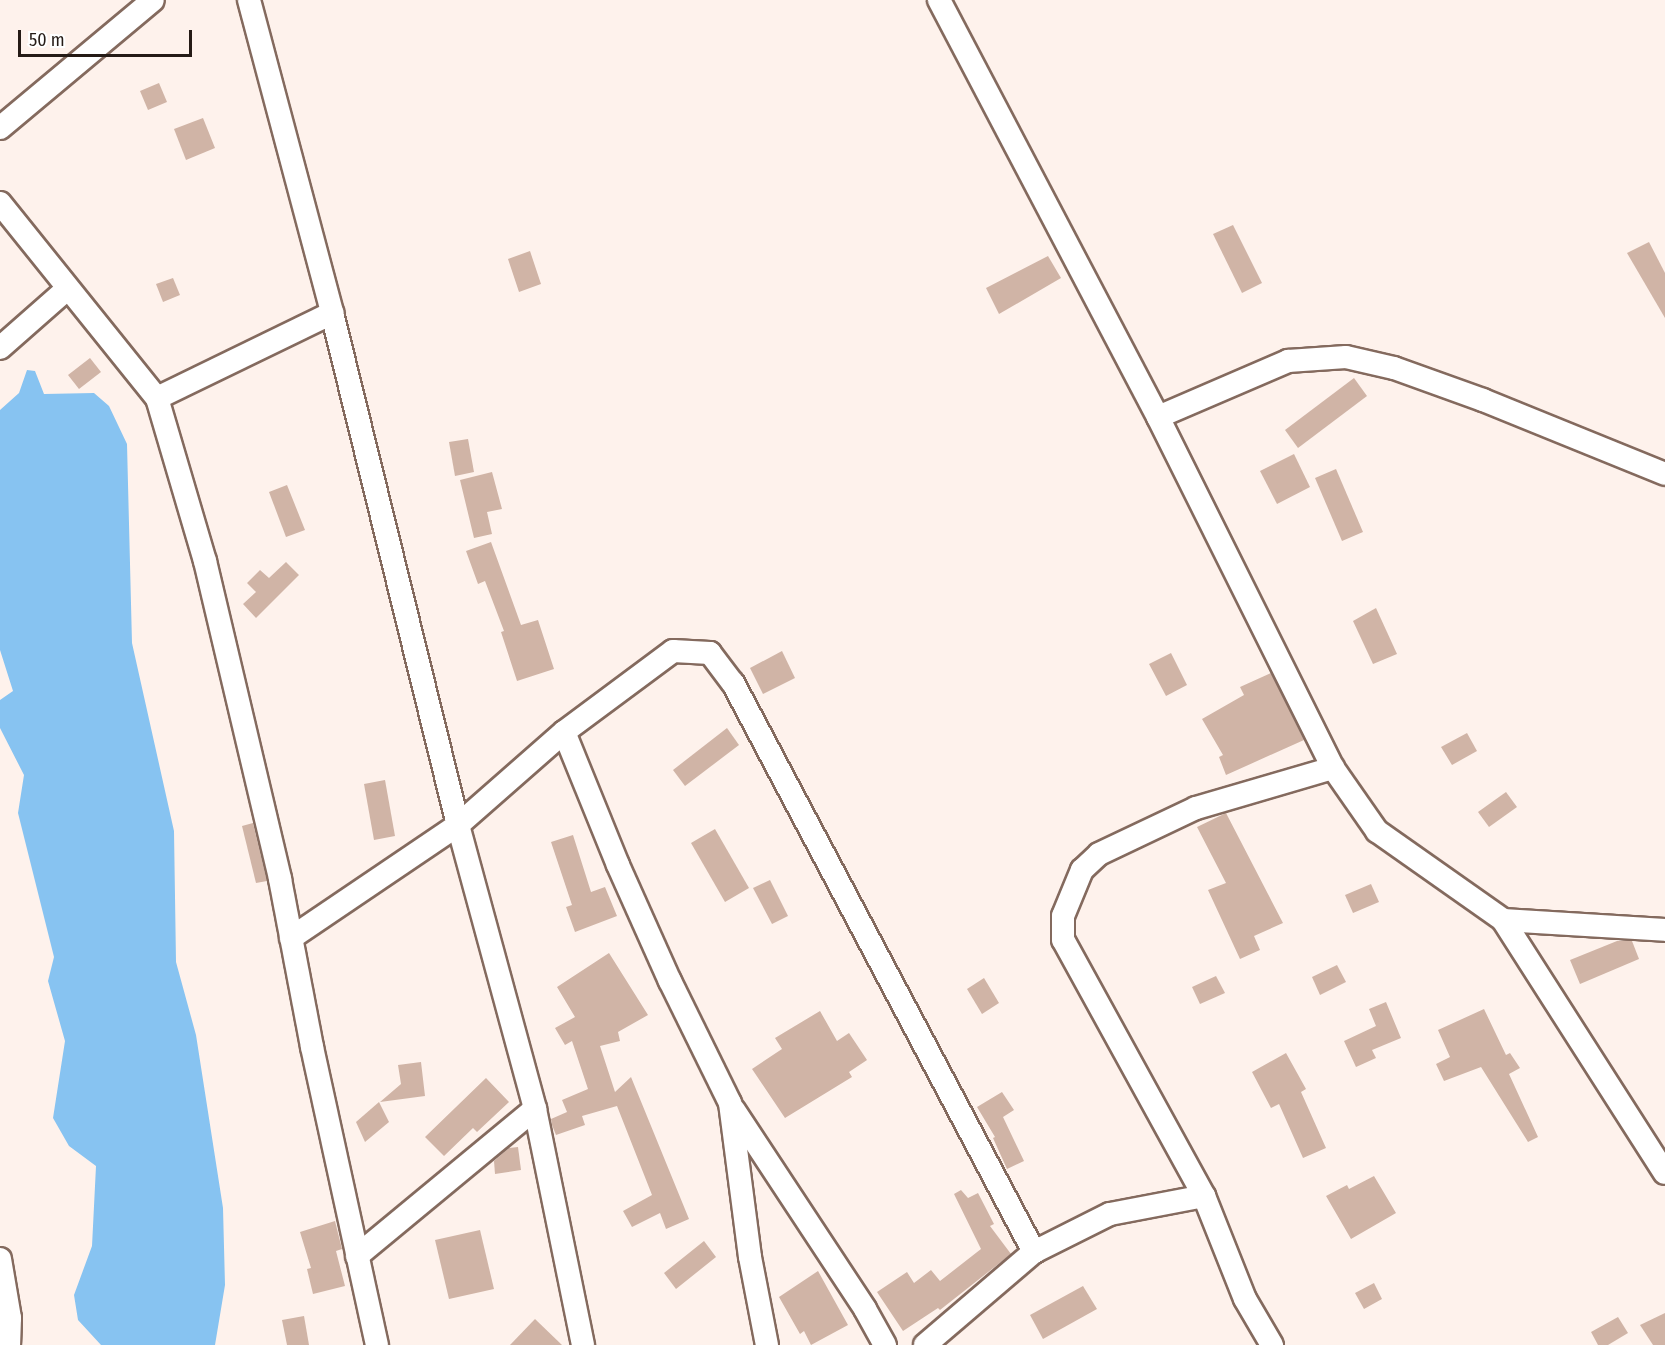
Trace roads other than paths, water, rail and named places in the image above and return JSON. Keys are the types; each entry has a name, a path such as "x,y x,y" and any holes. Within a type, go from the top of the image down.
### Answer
{"street":[{"path":"0,128 153,0"},
{"path":"249,0 332,313 459,825 535,1109 583,1345"},
{"path":"939,0 1158,417 1332,768 1377,831 1503,920 1665,1173"},
{"path":"0,203 157,398 205,561 291,938 312,1047 377,1345"},
{"path":"0,348 67,289"},
{"path":"157,398 332,313"},
{"path":"1158,417 1288,360 1346,357 1394,368 1483,400 1665,474"},
{"path":"291,938 459,825 564,732 673,651 710,653 733,683 1034,1252"},
{"path":"564,732 665,970 730,1103 866,1309 885,1345"},
{"path":"1272,1345 1245,1299 1204,1196 1063,940 1063,916 1082,870 1099,854 1196,808 1332,768"},
{"path":"1503,920 1665,930"},
{"path":"730,1103 750,1257 767,1345"},
{"path":"357,1256 535,1109"},
{"path":"925,1345 1034,1252 1110,1214 1204,1196"},
{"path":"0,1259 10,1317 9,1345"}],"water":[{"path":"27,370 35,371 44,394 94,393 109,406 127,444 132,643 174,831 176,962 196,1035 223,1208 225,1285 215,1345 101,1345 78,1320 74,1295 92,1246 96,1166 69,1146 53,1118 65,1041 48,981 54,957 18,813 24,775 0,728 0,700 13,691 0,650 0,410 19,393"}]}
